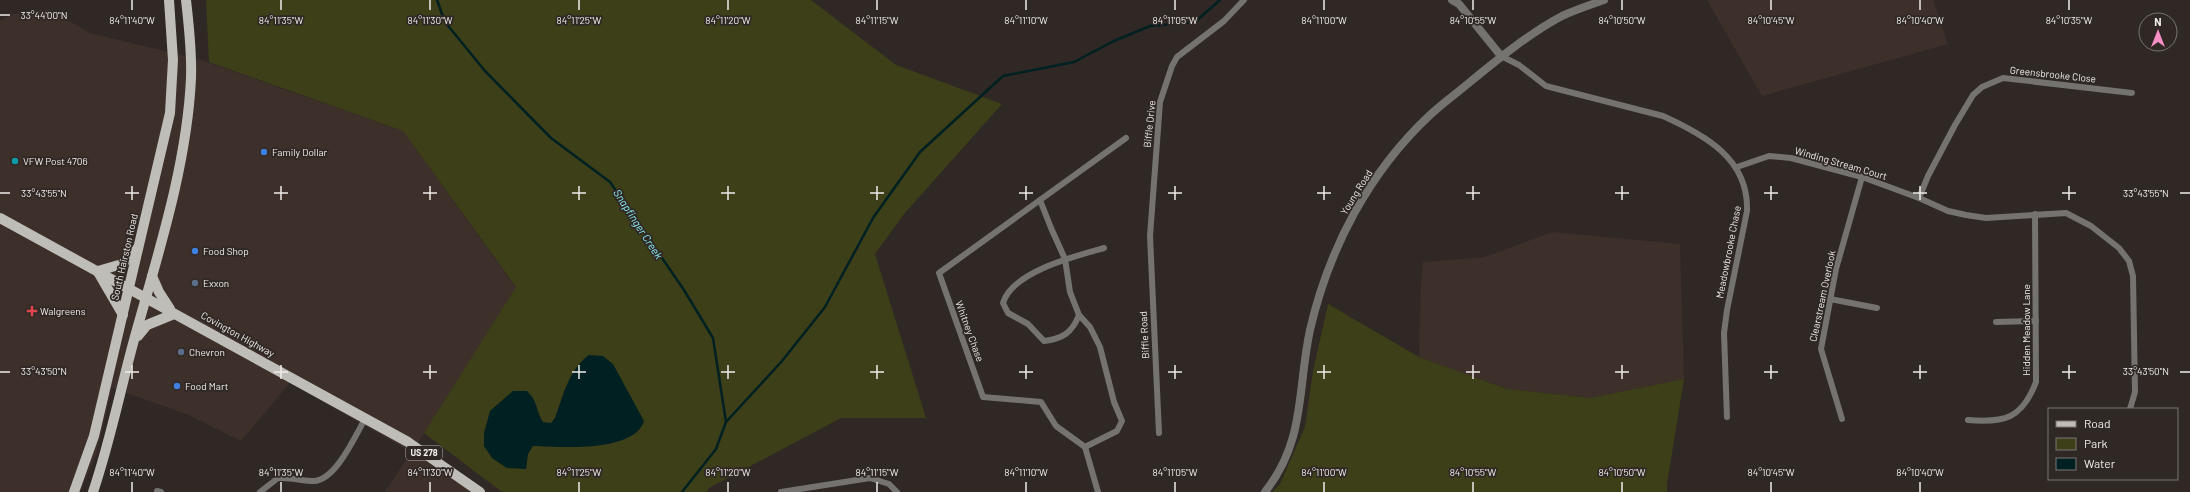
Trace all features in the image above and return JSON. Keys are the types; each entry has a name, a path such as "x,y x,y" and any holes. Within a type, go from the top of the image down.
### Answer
{"main road":[{"name":"South Hairston Road","path":"74,492 94,436 124,315 170,114 173,60 169,0"},
{"path":"93,492 108,450 134,341 147,298 167,220 187,123 191,77 186,0"},
{"name":"Covington Highway","path":"0,218 130,288 174,314 420,450 480,492"},
{"path":"124,315 98,271 118,266 125,262 140,246"},
{"path":"134,341 147,325 174,314 164,301 152,276"}],"street":[{"name":"Biffle Drive","path":"1150,236 1160,102 1172,66 1177,57 1224,21 1244,0"},
{"name":"Young Road","path":"1265,492 1284,463 1293,442 1299,419 1307,345 1317,300 1337,246 1359,205 1399,148 1430,114 1501,56 1562,16 1604,0"},
{"path":"1457,1 1501,56"},
{"name":"Meadowbrooke Chase","path":"1501,56 1519,65 1546,86 1663,116 1712,142 1737,167 1748,195 1747,211 1726,310 1724,333 1727,417"},
{"name":"Greensbrooke Close","path":"1920,198 1948,138 1973,95 1992,82 2003,78 2132,93"},
{"name":"Whitney Chase","path":"1085,447 1056,426 1042,402 983,397 939,273 1126,138"},
{"name":"Winding Stream Court","path":"1737,167 1769,156 1791,158 1862,177 1920,198 1948,211 1986,218 2066,212 2091,226 2119,248 2130,261 2133,276 2135,392 2130,408"},
{"name":"Clearstream Overlook","path":"1842,419 1821,349 1836,269 1862,177"},
{"path":"1040,200 1050,228 1065,259 1070,292 1078,315 1090,327 1100,347 1114,402 1122,421 1117,431 1085,447 1098,492"},
{"name":"Hidden Meadow Lane","path":"1968,420 1989,422 2002,421 2017,412 2030,398 2036,382 2035,214"},
{"name":"Biffle Road","path":"1150,236 1159,433"},
{"path":"1078,315 1074,327 1065,334 1055,340 1044,341 1028,324 1008,314 1003,303 1006,292 1035,273 1065,259 1104,248"},
{"path":"1830,300 1877,308"},
{"path":"1996,322 2036,321"},
{"path":"260,492 278,478 314,481 323,479 334,471 365,419"},
{"path":"781,492 870,478 889,484 897,492"}],"shaded area":[{"path":"1707,0 1933,0 1948,44 1762,96"},
{"path":"49,9 90,33 198,59 403,131 516,288 412,452 455,478 473,492 385,492 411,452 290,383 241,441 189,415 112,388 97,453 80,492 0,492 0,21 13,14"},
{"path":"1552,232 1680,244 1684,379 1590,398 1507,389 1419,357 1423,262 1485,257"}],"green space":[{"path":"206,0 811,0 896,65 1002,104 904,214 875,254 926,418 841,418 709,488 707,492 502,492 424,433 516,287 403,131 209,62"},
{"path":"1328,304 1419,357 1507,389 1590,398 1684,379 1667,492 1272,492 1280,484 1305,427 1313,371"}],"water":[{"path":"589,355 603,356 613,364 644,421 637,431 626,439 594,446 533,446 528,454 526,469 507,468 492,458 484,446 484,433 490,411 513,391 527,391 531,395 543,422 551,423 555,418 572,375 576,368"}],"waterway":[{"name":"Snapfinger Creek","path":"437,0 445,22 485,71 551,138 610,182 684,290 713,338 726,422 716,449 682,492"},
{"path":"726,422 782,361 825,307 873,218 920,152 1003,76 1074,62 1114,41 1150,26 1195,22 1220,0"}],"place":[{"name":"Family Dollar","path":"264,152"},
{"name":"VFW Post 4706","path":"15,161"},
{"name":"Food Shop","path":"195,251"},
{"name":"Exxon","path":"195,283"},
{"name":"Walgreens","path":"32,311"},
{"name":"Chevron","path":"181,352"},
{"name":"Food Mart","path":"177,386"}]}
